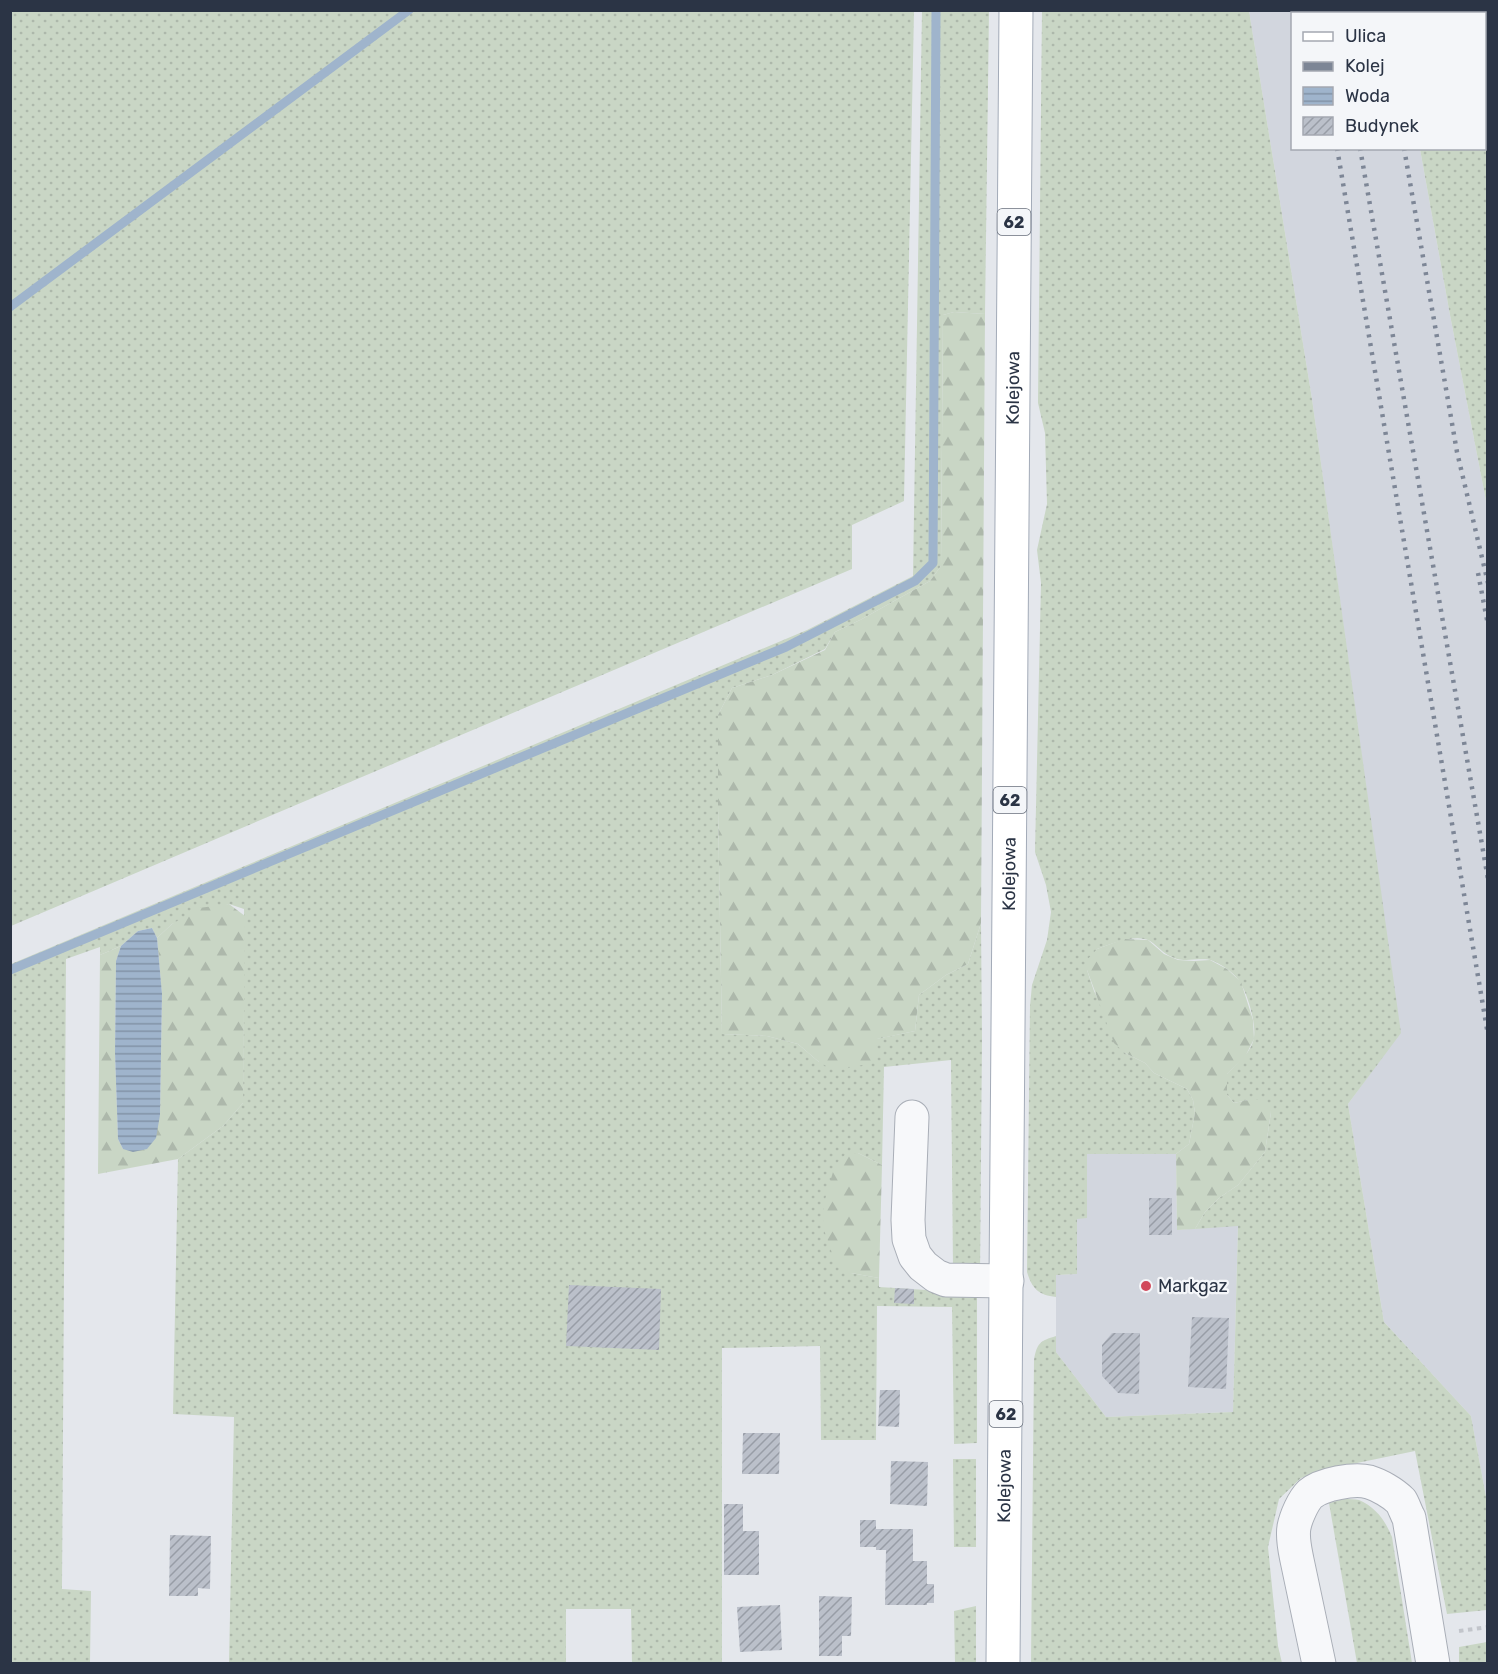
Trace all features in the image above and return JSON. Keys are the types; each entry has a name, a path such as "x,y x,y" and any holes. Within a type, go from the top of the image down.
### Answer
{"main road":[{"name":"Kolejowa","path":"1003,1664 1016,10"}],"street":[{"path":"912,1117 908,1220 909,1239 915,1256 923,1266 946,1280 1007,1281"},
{"path":"1319,1664 1297,1560 1293,1528 1310,1495 1324,1487 1350,1481 1369,1482 1402,1502 1409,1518 1433,1664"}],"shaded area":[{"path":"1249,11 1395,11 1291,12 1291,150 1420,150 1487,506 1487,1502 1471,1416 1384,1322 1348,1104 1400,1033 1312,399"},
{"name":"Markgaz","path":"1087,1154 1176,1154 1177,1230 1238,1225 1233,1412 1106,1417 1056,1352 1056,1275 1077,1274 1077,1218 1087,1218"}],"green space":[{"path":"11,10 914,11 904,501 852,525 852,569 11,926"},
{"path":"922,11 989,11 985,314 954,312 943,315 941,566 930,581 835,632 825,649 772,675 732,688 718,715 722,1034 767,1036 798,1044 819,1062 876,1039 915,1031 919,995 946,975 968,964 981,923 980,1276 953,1269 951,1060 884,1067 882,1165 858,1153 851,1273 879,1278 879,1287 958,1292 977,1297 977,1443 954,1444 952,1307 877,1306 876,1440 821,1440 820,1346 722,1348 722,1663 632,1663 631,1609 566,1609 566,1663 229,1663 234,1417 173,1414 178,1159 223,1126 243,1103 244,909 229,904 172,924 157,938 152,928 138,931 121,946 100,955 100,947 66,959 62,1589 91,1591 90,1663 11,1664 11,964 807,630 913,576"},
{"path":"1042,11 1249,11 1312,399 1401,1033 1348,1104 1384,1322 1471,1416 1487,1502 1487,1610 1447,1614 1415,1451 1328,1469 1301,1478 1279,1499 1268,1547 1278,1646 1282,1663 1031,1663 1034,1360 1036,1350 1043,1341 1056,1336 1056,1352 1106,1417 1233,1412 1238,1226 1195,1229 1205,1212 1219,1198 1238,1185 1265,1152 1271,1112 1248,1100 1234,1103 1227,1095 1227,1074 1247,1053 1254,1037 1253,1017 1246,995 1233,973 1213,961 1181,960 1173,957 1144,939 1123,940 1097,949 1087,970 1094,991 1125,1053 1145,1063 1154,1073 1187,1089 1193,1100 1195,1113 1189,1144 1176,1154 1087,1154 1087,1218 1077,1219 1077,1274 1056,1275 1056,1297 1041,1293 1031,1283 1027,1272 1030,1006 1032,985 1047,940 1051,912 1046,885 1035,852 1041,583 1037,550 1047,504 1045,433 1038,403"},
{"path":"1487,11 1487,506 1420,150 1486,150 1486,12 1395,12"},
{"path":"954,312 985,314 981,923 968,964 946,975 919,995 915,1031 877,1039 876,1062 835,1071 819,1062 798,1044 767,1036 722,1034 718,715 732,688 772,675 825,650 835,632 930,581 941,566 943,315"},
{"path":"229,904 245,916 243,1103 223,1126 178,1159 98,1174 100,955 121,946 116,961 115,1053 118,1139 123,1149 160,1115 162,995 157,938 172,924 199,908"},
{"path":"1124,939 1148,940 1164,954 1178,960 1210,960 1227,969 1241,982 1253,1020 1254,1039 1245,1057 1227,1074 1227,1095 1234,1103 1266,1100 1271,1112 1265,1152 1238,1185 1219,1198 1205,1212 1195,1229 1177,1230 1176,1154 1189,1144 1195,1113 1193,1100 1187,1089 1154,1073 1145,1063 1125,1053 1114,1043 1087,970 1087,960 1097,949"},
{"path":"858,1153 882,1165 879,1278 851,1273 835,1262 823,1227 824,1203 835,1165 845,1155"},
{"path":"953,1459 976,1459 976,1547 954,1547"},
{"path":"1344,1499 1359,1500 1370,1507 1387,1526 1392,1537 1412,1663 1357,1663 1329,1503"},
{"path":"976,1606 976,1663 955,1663 954,1611"},
{"path":"1487,1642 1487,1663 1459,1663 1459,1647"}],"water":[{"path":"152,928 157,938 162,994 160,1115 156,1138 147,1149 133,1152 123,1149 118,1139 115,1053 116,961 121,946 138,931"}],"building":[{"path":"1149,1198 1172,1198 1172,1235 1149,1235"},
{"path":"569,1285 661,1289 659,1350 566,1346"},
{"path":"895,1288 914,1289 914,1304 894,1303"},
{"path":"1192,1317 1229,1318 1226,1389 1188,1387"},
{"path":"1112,1333 1140,1333 1139,1394 1118,1393 1102,1376 1102,1345"},
{"path":"880,1390 900,1390 899,1427 878,1426"},
{"path":"743,1433 780,1433 779,1474 742,1474"},
{"path":"891,1461 928,1462 927,1506 890,1504"},
{"path":"724,1504 743,1504 743,1531 759,1531 759,1575 724,1575"},
{"path":"860,1520 876,1520 876,1529 913,1529 913,1561 927,1561 927,1584 934,1584 934,1603 885,1605 886,1550 876,1550 876,1547 860,1547"},
{"path":"170,1535 211,1536 210,1589 198,1588 198,1596 169,1596"},
{"path":"819,1596 852,1597 851,1636 842,1636 842,1656 819,1656"},
{"path":"780,1605 782,1650 740,1652 737,1607"}],"waterway":[{"path":"10,307 409,10"},
{"path":"10,970 786,647 915,581 933,563 936,10"}],"railway":[{"path":"1337,150 1488,1035"},
{"path":"1360,150 1488,879"},
{"path":"1404,150 1457,452 1488,583"},
{"path":"1478,573 1488,625"}],"place":[{"name":"Markgaz","path":"1146,1286"}]}
